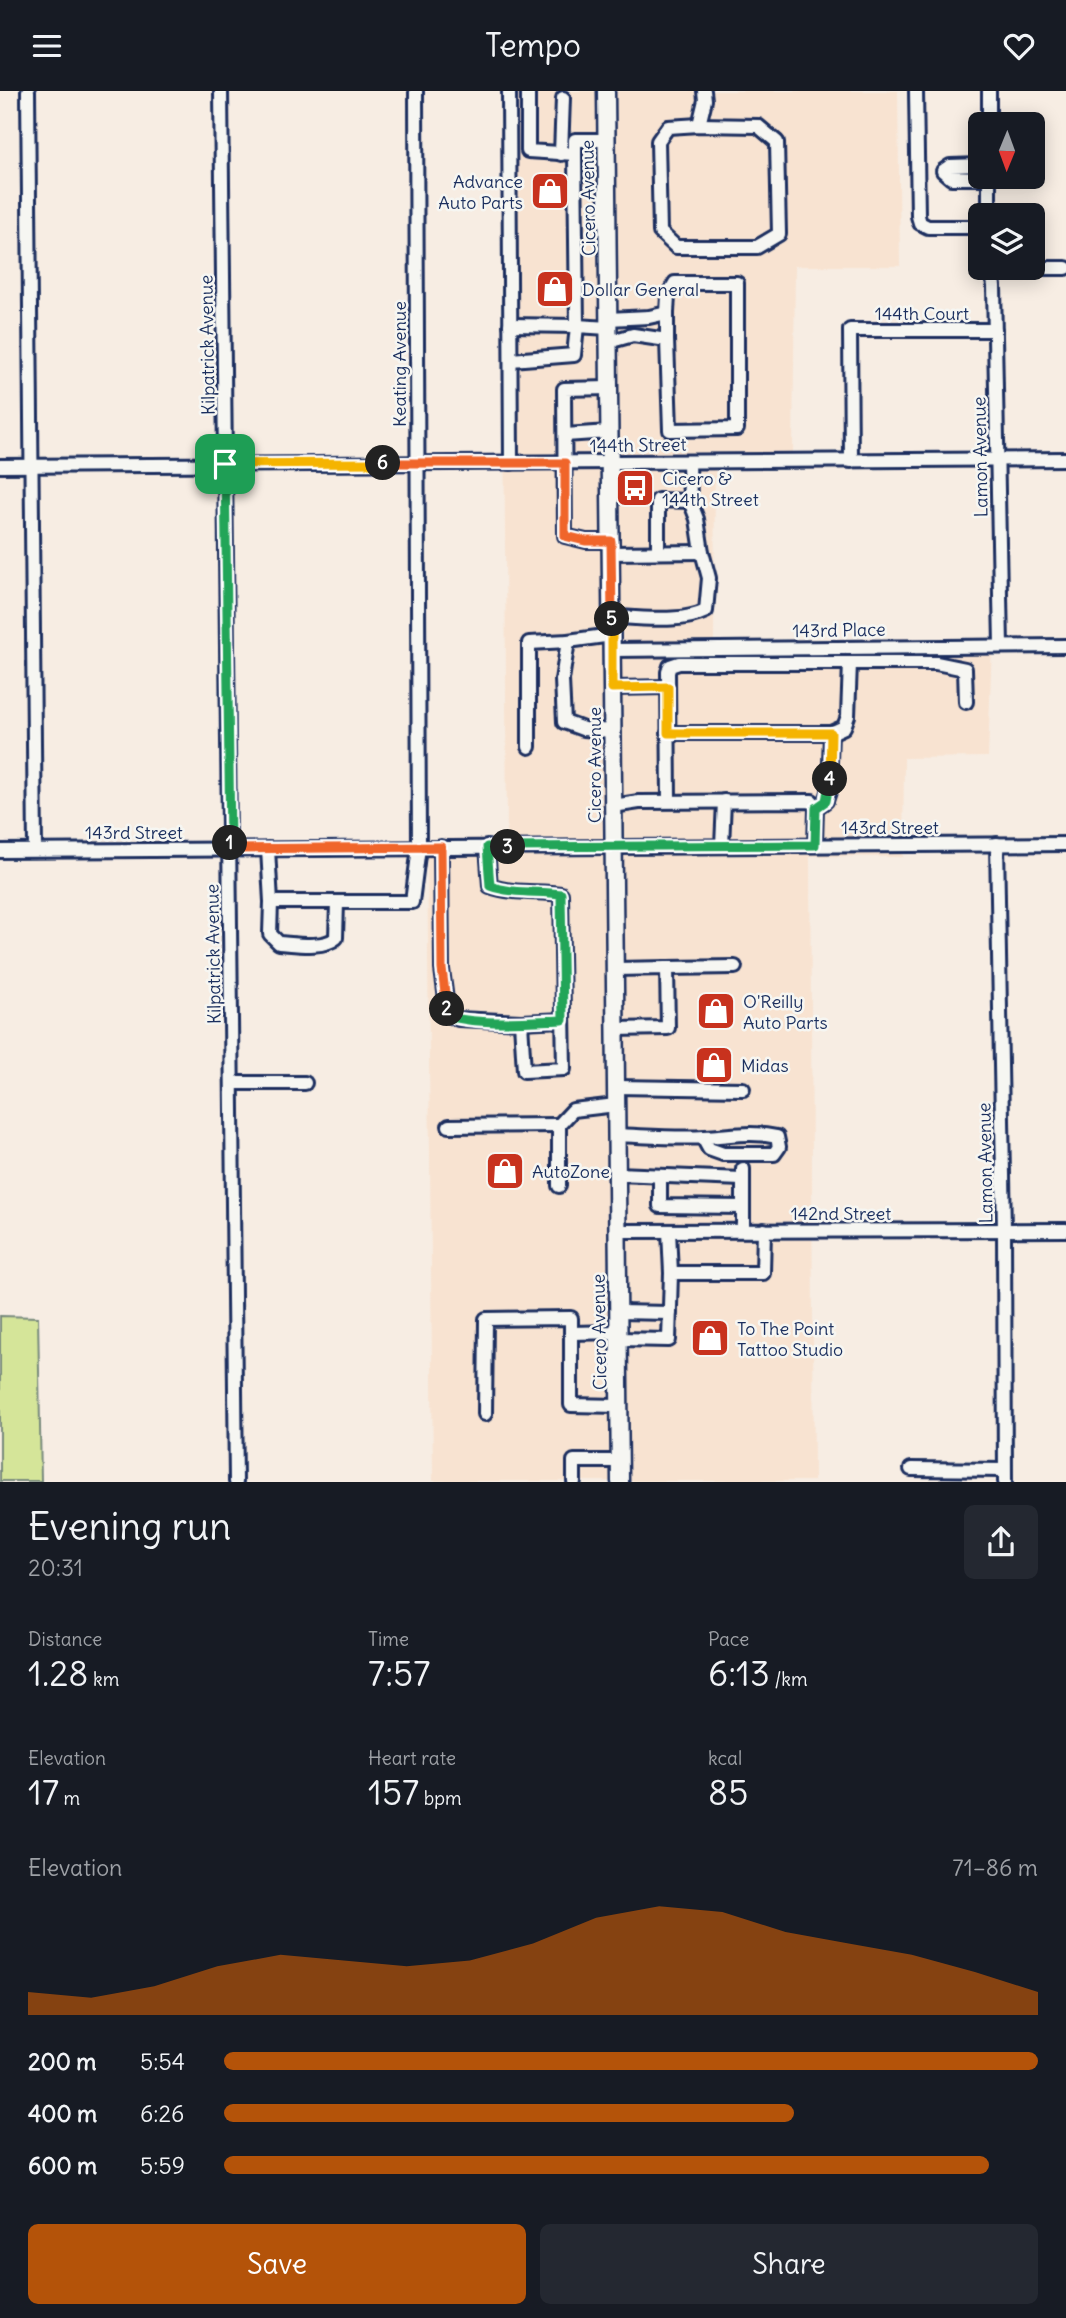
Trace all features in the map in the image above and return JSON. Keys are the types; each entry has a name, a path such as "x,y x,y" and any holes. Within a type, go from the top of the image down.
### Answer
{"main road":[{"name":"Cicero Avenue","path":"606,91 620,1482"}],"street":[{"path":"28,91 35,850"},
{"name":"Kilpatrick Avenue","path":"221,91 236,1482"},
{"name":"Keating Avenue","path":"337,902 412,902 419,847 416,91"},
{"path":"509,91 511,463"},
{"path":"528,91 528,151 575,154"},
{"path":"699,125 705,100 704,91"},
{"path":"916,91 920,223 928,227 968,227"},
{"path":"989,91 989,112"},
{"path":"562,154 563,99"},
{"path":"699,125 758,126 777,142 779,234 757,247 677,247 660,232 658,141 667,127 699,125"},
{"path":"511,360 574,355 575,140 606,141"},
{"path":"917,170 943,171 950,166 968,165"},
{"path":"943,171 951,178 968,178"},
{"path":"1045,268 1066,268"},
{"name":"Lamon Avenue","path":"993,280 1001,646"},
{"path":"675,283 737,283 737,429 670,430 667,313 668,295 675,283"},
{"path":"608,329 667,313"},
{"path":"510,325 576,325 667,340"},
{"name":"144th Court","path":"851,461 850,330 995,331"},
{"path":"609,388 564,389 565,536 611,547 658,552 702,552"},
{"path":"565,435 609,432"},
{"name":"144th Street","path":"0,465 1066,459"},
{"path":"612,617 677,618 696,616 706,611 709,578 697,519 690,501 688,463"},
{"path":"658,552 659,500 690,501"},
{"path":"568,641 562,680 564,723 583,729 613,731"},
{"name":"143rd Place","path":"529,747 529,643 568,641 1066,646"},
{"path":"669,801 668,672 670,666 679,663 936,663 965,669 966,702"},
{"path":"668,733 831,733 844,727 848,716 850,663"},
{"path":"612,688 668,687"},
{"path":"816,808 826,801 829,792 831,733"},
{"path":"613,806 639,801 811,801 816,808 815,845"},
{"path":"722,846 724,801"},
{"name":"Lamon Avenue","path":"997,844 1004,1230 1004,1476"},
{"name":"143rd Street","path":"0,851 1066,844"},
{"path":"441,847 442,969 447,1015 458,1019 521,1022 563,1020"},
{"path":"487,847 490,886 503,891 561,894 564,1069 524,1071 521,1022"},
{"path":"268,849 270,934 279,943 330,943 336,938 337,902 271,902"},
{"path":"615,969 735,967"},
{"path":"615,1029 668,1028 667,968"},
{"path":"232,1083 305,1083"},
{"path":"616,1087 743,1089"},
{"path":"559,1186 559,1125 573,1110 616,1105"},
{"path":"449,1126 559,1125"},
{"path":"616,1135 704,1137 739,1133 764,1134 777,1137 779,1147 774,1154 723,1154 709,1149 704,1137"},
{"path":"617,1174 742,1174 743,1230"},
{"path":"660,1176 660,1206 743,1207"},
{"path":"671,1273 762,1273 764,1230"},
{"name":"142nd Street","path":"617,1231 1066,1230"},
{"path":"571,1333 669,1340 669,1231"},
{"path":"618,1312 670,1313"},
{"path":"485,1414 486,1319 571,1318 571,1405 619,1406"},
{"path":"574,1482 574,1461 619,1461"},
{"path":"911,1469 1004,1476"}],"shaded area":[{"path":"502,91 898,91 900,266 795,266 793,455 715,457 714,643 992,643 988,757 904,758 903,857 810,856 814,1481 433,1481 427,839 507,838"}],"green space":[{"path":"0,1316 38,1317 41,1481 0,1481"}],"place":[{"name":"Advance Auto Parts","path":"550,191"},
{"name":"Dollar General","path":"555,289"},
{"name":"Cicero & 144th Street","path":"635,488"},
{"name":"O'Reilly Auto Parts","path":"716,1011"},
{"name":"Midas","path":"714,1065"},
{"name":"AutoZone","path":"505,1171"},
{"name":"To The Point Tattoo Studio","path":"710,1338"}],"route":[{"path":"565,463 565,536 586,541 611,541 612,688 668,687 668,733 831,733 829,792 826,801 816,808 815,845 487,847 490,886 503,891 561,894 563,1020 521,1022 458,1019 447,1015 442,969 441,847 230,849 225,464 565,463"}]}
